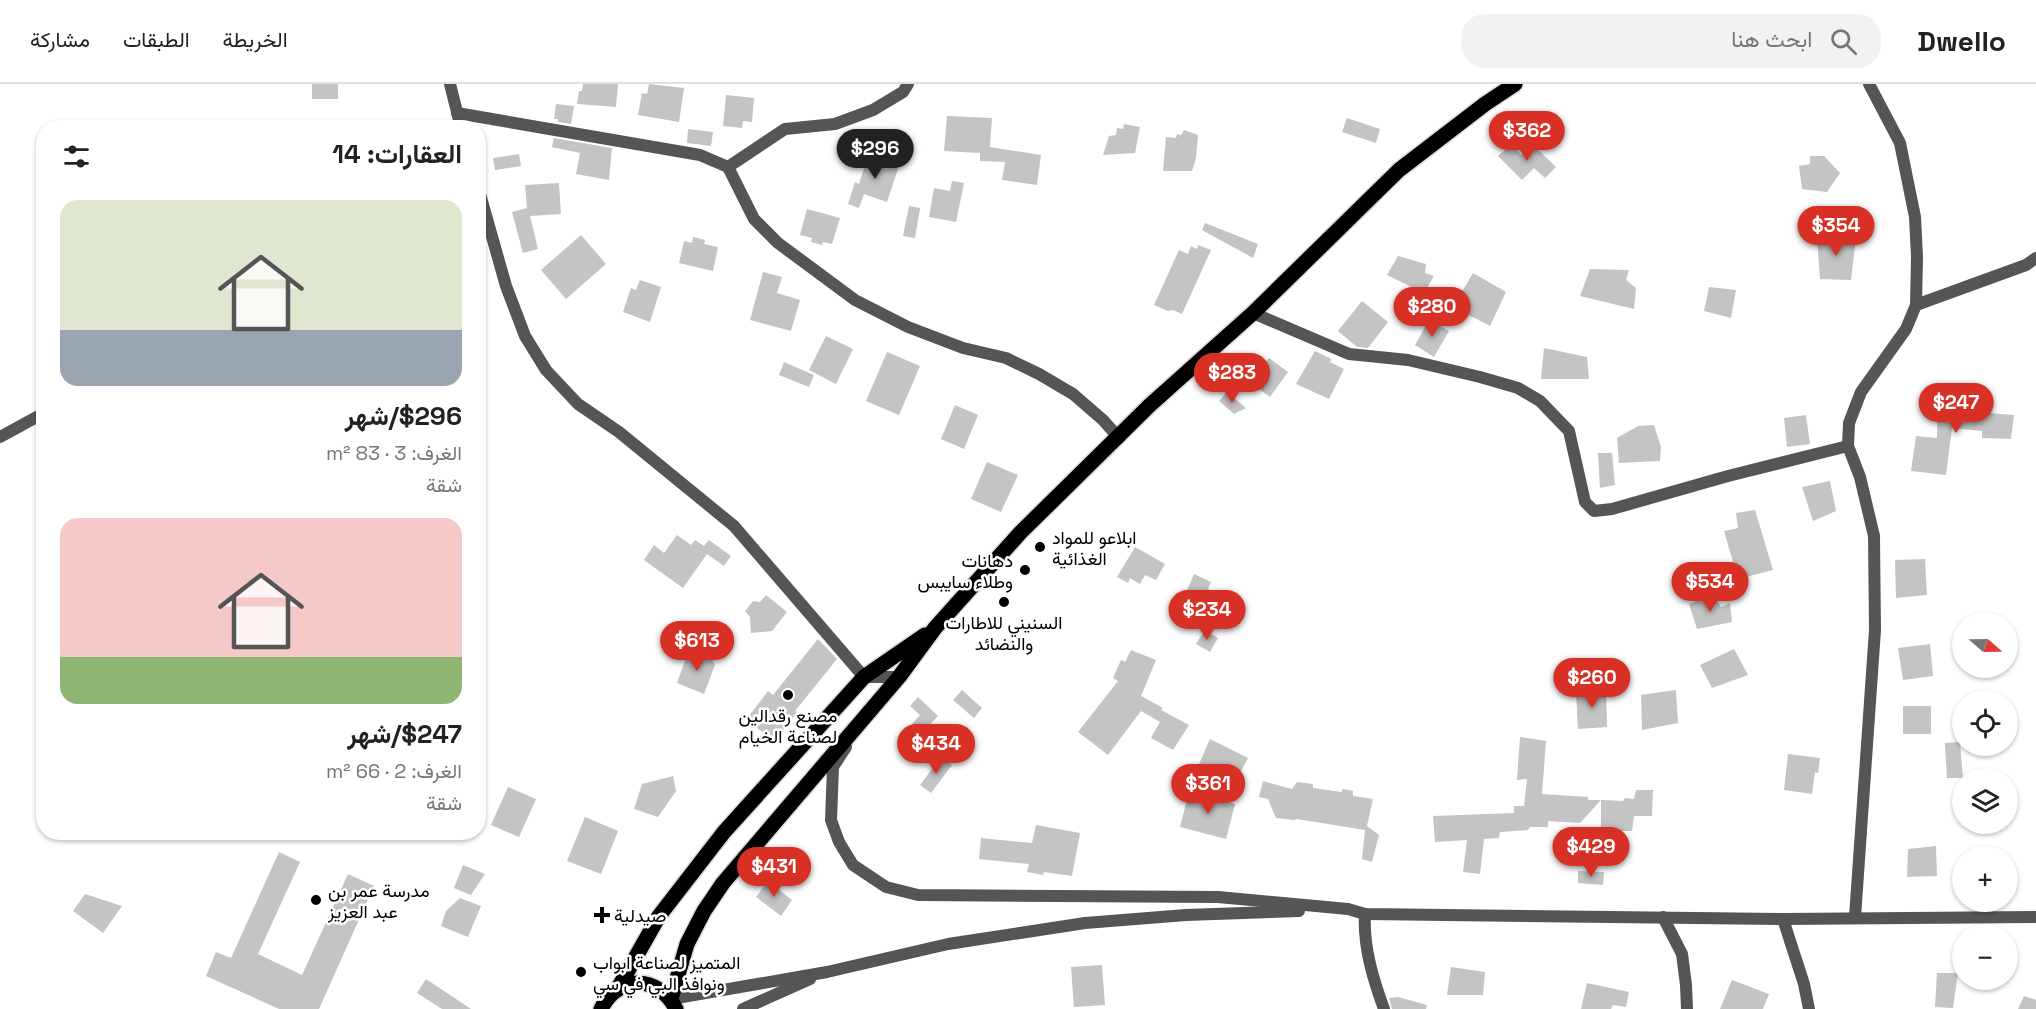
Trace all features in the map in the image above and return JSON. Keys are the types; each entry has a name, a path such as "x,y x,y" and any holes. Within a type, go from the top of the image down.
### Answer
{"main road":[{"path":"674,1004 687,944 704,911 723,883 899,677 934,628 1020,533 1150,405 1253,313 1399,170 1485,104 1515,84"},
{"path":"617,990 659,916 724,832 864,677 934,628"},
{"path":"601,1009 609,997 626,985 649,983 665,992 674,1004"}],"street":[{"path":"450,84 459,120"},
{"path":"728,167 785,129 835,124 873,110 903,92 908,84"},
{"path":"1855,917 1875,630 1874,536 1860,477 1848,446 1850,423 1861,392 1906,329 1916,304 1917,257 1915,218 1900,143 1869,84"},
{"path":"457,112 700,155 728,167 754,219 778,243 855,300 908,327 963,348 1006,358 1039,374 1073,394 1103,420 1119,438"},
{"path":"486,215 506,286 521,326 546,370 578,404 619,432 734,526 864,677 899,677"},
{"path":"1916,304 2026,266 2036,258"},
{"path":"1253,313 1348,354 1408,360 1518,388 1540,401 1569,431 1585,502 1594,511 1612,509 1728,476 1848,446"},
{"path":"0,437 36,418"},
{"path":"883,694 833,767 831,820 839,842 853,864 886,887 918,895 1218,897 1348,909 1365,914 1783,919 2036,917"},
{"path":"674,1004 948,944 1085,923 1186,915 1348,909"},
{"path":"1365,914 1364,930 1370,966 1384,1009"},
{"path":"1663,917 1682,954 1687,1009"},
{"path":"1783,919 1804,984 1809,1009"},
{"path":"743,1009 827,972"}],"building":[{"path":"312,84 338,84 338,99 312,99"},
{"path":"583,84 618,84 616,107 577,104 579,91 582,91"},
{"path":"649,84 684,88 679,122 638,115 642,93 647,94"},
{"path":"726,95 754,98 752,122 743,121 742,128 723,126"},
{"path":"556,104 574,106 571,124 554,119"},
{"path":"947,116 992,118 990,147 1041,155 1037,185 1002,180 1005,162 980,161 980,153 944,151"},
{"path":"1347,118 1380,129 1376,143 1342,132"},
{"path":"1124,124 1140,127 1135,153 1103,155 1109,136 1116,135 1117,128 1123,129"},
{"path":"688,129 713,132 711,146 687,143"},
{"path":"1184,130 1198,135 1196,158 1192,171 1163,171 1166,137 1176,138 1177,134 1181,135"},
{"path":"554,138 612,148 609,180 576,174 580,153 552,147"},
{"path":"1512,144 1521,155 1532,144 1556,167 1545,178 1534,168 1522,180 1498,156"},
{"path":"869,153 900,163 887,202 864,194 859,208 848,204 855,182 859,184"},
{"path":"519,154 521,166 495,170 493,158"},
{"path":"1810,156 1824,156 1840,173 1827,192 1802,189 1799,166 1810,164"},
{"path":"952,181 964,183 956,222 929,217 934,188 950,191"},
{"path":"559,183 561,214 530,216 538,249 523,253 512,212 527,208 525,185"},
{"path":"909,206 920,208 915,238 903,236"},
{"path":"807,209 840,218 832,244 823,242 822,245 811,242 812,238 800,235"},
{"path":"1205,223 1258,244 1253,258 1202,230"},
{"path":"581,235 606,264 566,299 541,270"},
{"path":"693,237 705,240 704,244 718,247 713,271 679,263 684,241 692,243"},
{"path":"1817,237 1856,237 1851,280 1820,279"},
{"path":"1198,245 1211,250 1182,314 1154,305 1179,250 1188,254 1191,246 1197,249"},
{"path":"1398,256 1426,264 1425,273 1434,276 1424,293 1387,275"},
{"path":"1590,269 1629,270 1626,280 1636,288 1634,309 1580,296"},
{"path":"763,272 782,277 777,293 800,300 791,331 750,320"},
{"path":"1473,273 1506,292 1490,326 1453,307"},
{"path":"640,280 661,287 650,322 623,312 631,288 636,290"},
{"path":"1709,287 1736,290 1731,318 1704,311"},
{"path":"1362,301 1388,322 1368,348 1357,347 1338,331"},
{"path":"1429,320 1449,331 1434,357 1415,345"},
{"path":"826,336 853,349 836,384 809,370"},
{"path":"1544,348 1587,357 1589,379 1541,379"},
{"path":"1315,351 1344,369 1329,399 1296,384"},
{"path":"887,352 920,366 899,415 866,401"},
{"path":"1269,358 1288,372 1270,397 1251,383"},
{"path":"784,362 814,375 809,387 779,375"},
{"path":"1227,392 1246,408 1234,414 1219,401"},
{"path":"1938,401 1976,404 1976,412 2014,415 2011,439 1982,438 1982,431 1952,428 1946,475 1911,471 1916,436 1937,438"},
{"path":"955,405 978,415 964,449 941,439"},
{"path":"1806,415 1810,444 1787,447 1784,418"},
{"path":"1654,425 1661,447 1660,461 1619,463 1617,438 1638,426"},
{"path":"1598,453 1612,453 1615,485 1600,488"},
{"path":"987,462 1018,475 1001,512 971,499"},
{"path":"1830,481 1836,511 1813,521 1802,487"},
{"path":"1755,510 1773,570 1738,579 1724,531 1738,528 1736,513"},
{"path":"677,535 691,545 695,540 704,546 709,540 731,556 724,566 707,554 683,588 644,560 654,545 664,553"},
{"path":"1135,547 1165,564 1156,580 1145,575 1140,584 1130,578 1128,583 1117,577"},
{"path":"1925,559 1927,595 1896,598 1895,560"},
{"path":"1194,574 1211,582 1208,589 1213,591 1210,597 1218,600 1210,619 1180,606"},
{"path":"766,595 787,612 772,631 751,633 750,617 745,611 753,601 760,602"},
{"path":"1713,595 1721,607 1730,603 1732,622 1697,629 1689,604"},
{"path":"1205,630 1218,638 1210,652 1196,644"},
{"path":"818,639 837,659 795,711 797,712 775,741 746,720 768,691 773,695"},
{"path":"1930,644 1933,676 1903,680 1898,648"},
{"path":"704,649 706,660 711,657 715,665 704,694 677,683 686,658"},
{"path":"1734,649 1748,675 1712,688 1700,665"},
{"path":"1131,650 1156,660 1141,696 1189,725 1173,750 1151,738 1160,722 1141,711 1108,755 1078,732 1118,681 1113,678 1121,660 1125,662"},
{"path":"1606,687 1607,727 1578,729 1576,692"},
{"path":"962,690 982,708 974,718 953,700"},
{"path":"1676,690 1678,723 1642,730 1641,695"},
{"path":"918,697 938,716 922,733 912,724 920,715 910,706"},
{"path":"1903,706 1931,706 1931,734 1903,734"},
{"path":"1520,737 1546,741 1542,794 1601,800 1580,823 1548,821 1548,827 1530,827 1528,830 1500,832 1499,838 1484,839 1480,874 1463,872 1467,840 1435,842 1433,816 1514,813 1514,806 1524,806 1527,779 1517,780"},
{"path":"1210,739 1248,758 1233,787 1196,771"},
{"path":"1945,743 1952,743 1952,756 1961,756 1962,768 1952,768 1952,778 1947,778"},
{"path":"1788,754 1820,758 1818,773 1815,772 1812,794 1784,790"},
{"path":"941,757 952,765 931,793 920,785"},
{"path":"673,776 676,791 658,817 634,809 642,784"},
{"path":"1263,781 1292,789 1297,782 1313,784 1313,788 1341,792 1343,789 1353,791 1353,796 1373,799 1367,826 1379,835 1372,862 1362,859 1365,830 1297,819 1276,818 1268,799 1259,797"},
{"path":"508,787 536,799 519,837 491,825"},
{"path":"1636,790 1653,790 1652,816 1634,816 1632,831 1615,831 1614,834 1601,835 1601,800 1634,799"},
{"path":"1189,792 1235,804 1226,839 1180,827"},
{"path":"585,817 618,831 601,874 567,861"},
{"path":"1036,825 1080,833 1072,876 1044,872 1043,875 1027,872 1029,864 979,859 981,838 1032,843"},
{"path":"1936,846 1937,876 1907,877 1908,849"},
{"path":"279,852 300,862 258,954 302,975 348,874 374,886 319,1009 279,1009 206,976 216,952 231,958"},
{"path":"463,865 485,874 471,895 454,888"},
{"path":"1578,871 1604,872 1603,885 1578,883"},
{"path":"768,881 792,900 781,916 756,897"},
{"path":"85,894 122,906 103,933 73,911"},
{"path":"460,898 481,906 468,937 441,926 446,911"},
{"path":"1102,965 1105,1005 1074,1007 1071,967"},
{"path":"1451,967 1485,972 1483,995 1447,995"},
{"path":"1937,973 1952,973 1952,990 1956,990 1953,1008 1935,1007"},
{"path":"426,979 471,1009 442,1009 417,993"},
{"path":"1732,980 1769,994 1763,1009 1720,1009"},
{"path":"1587,983 1629,992 1626,1007 1613,1005 1611,1009 1581,1009"},
{"path":"2024,996 2036,1000 2036,1009 2018,1009"},
{"path":"1398,997 1427,1005 1426,1009 1392,1009 1389,998"}],"place":[{"name":"ابلاعو للمواد الغذائية","path":"1040,547"},
{"name":"دهانات وطلاء سايبس","path":"1025,570"},
{"name":"السنيني للاطارات والنضائد","path":"1004,602"},
{"name":"مصنع رقدالين لصناعة الخيام","path":"788,695"},
{"name":"مدرسة عمر بن عبد العزيز","path":"316,900"},
{"name":"صيدلية","path":"602,915"},
{"name":"المتميز لصناعة ابواب ونوافذ البي في سي","path":"581,972"}]}
